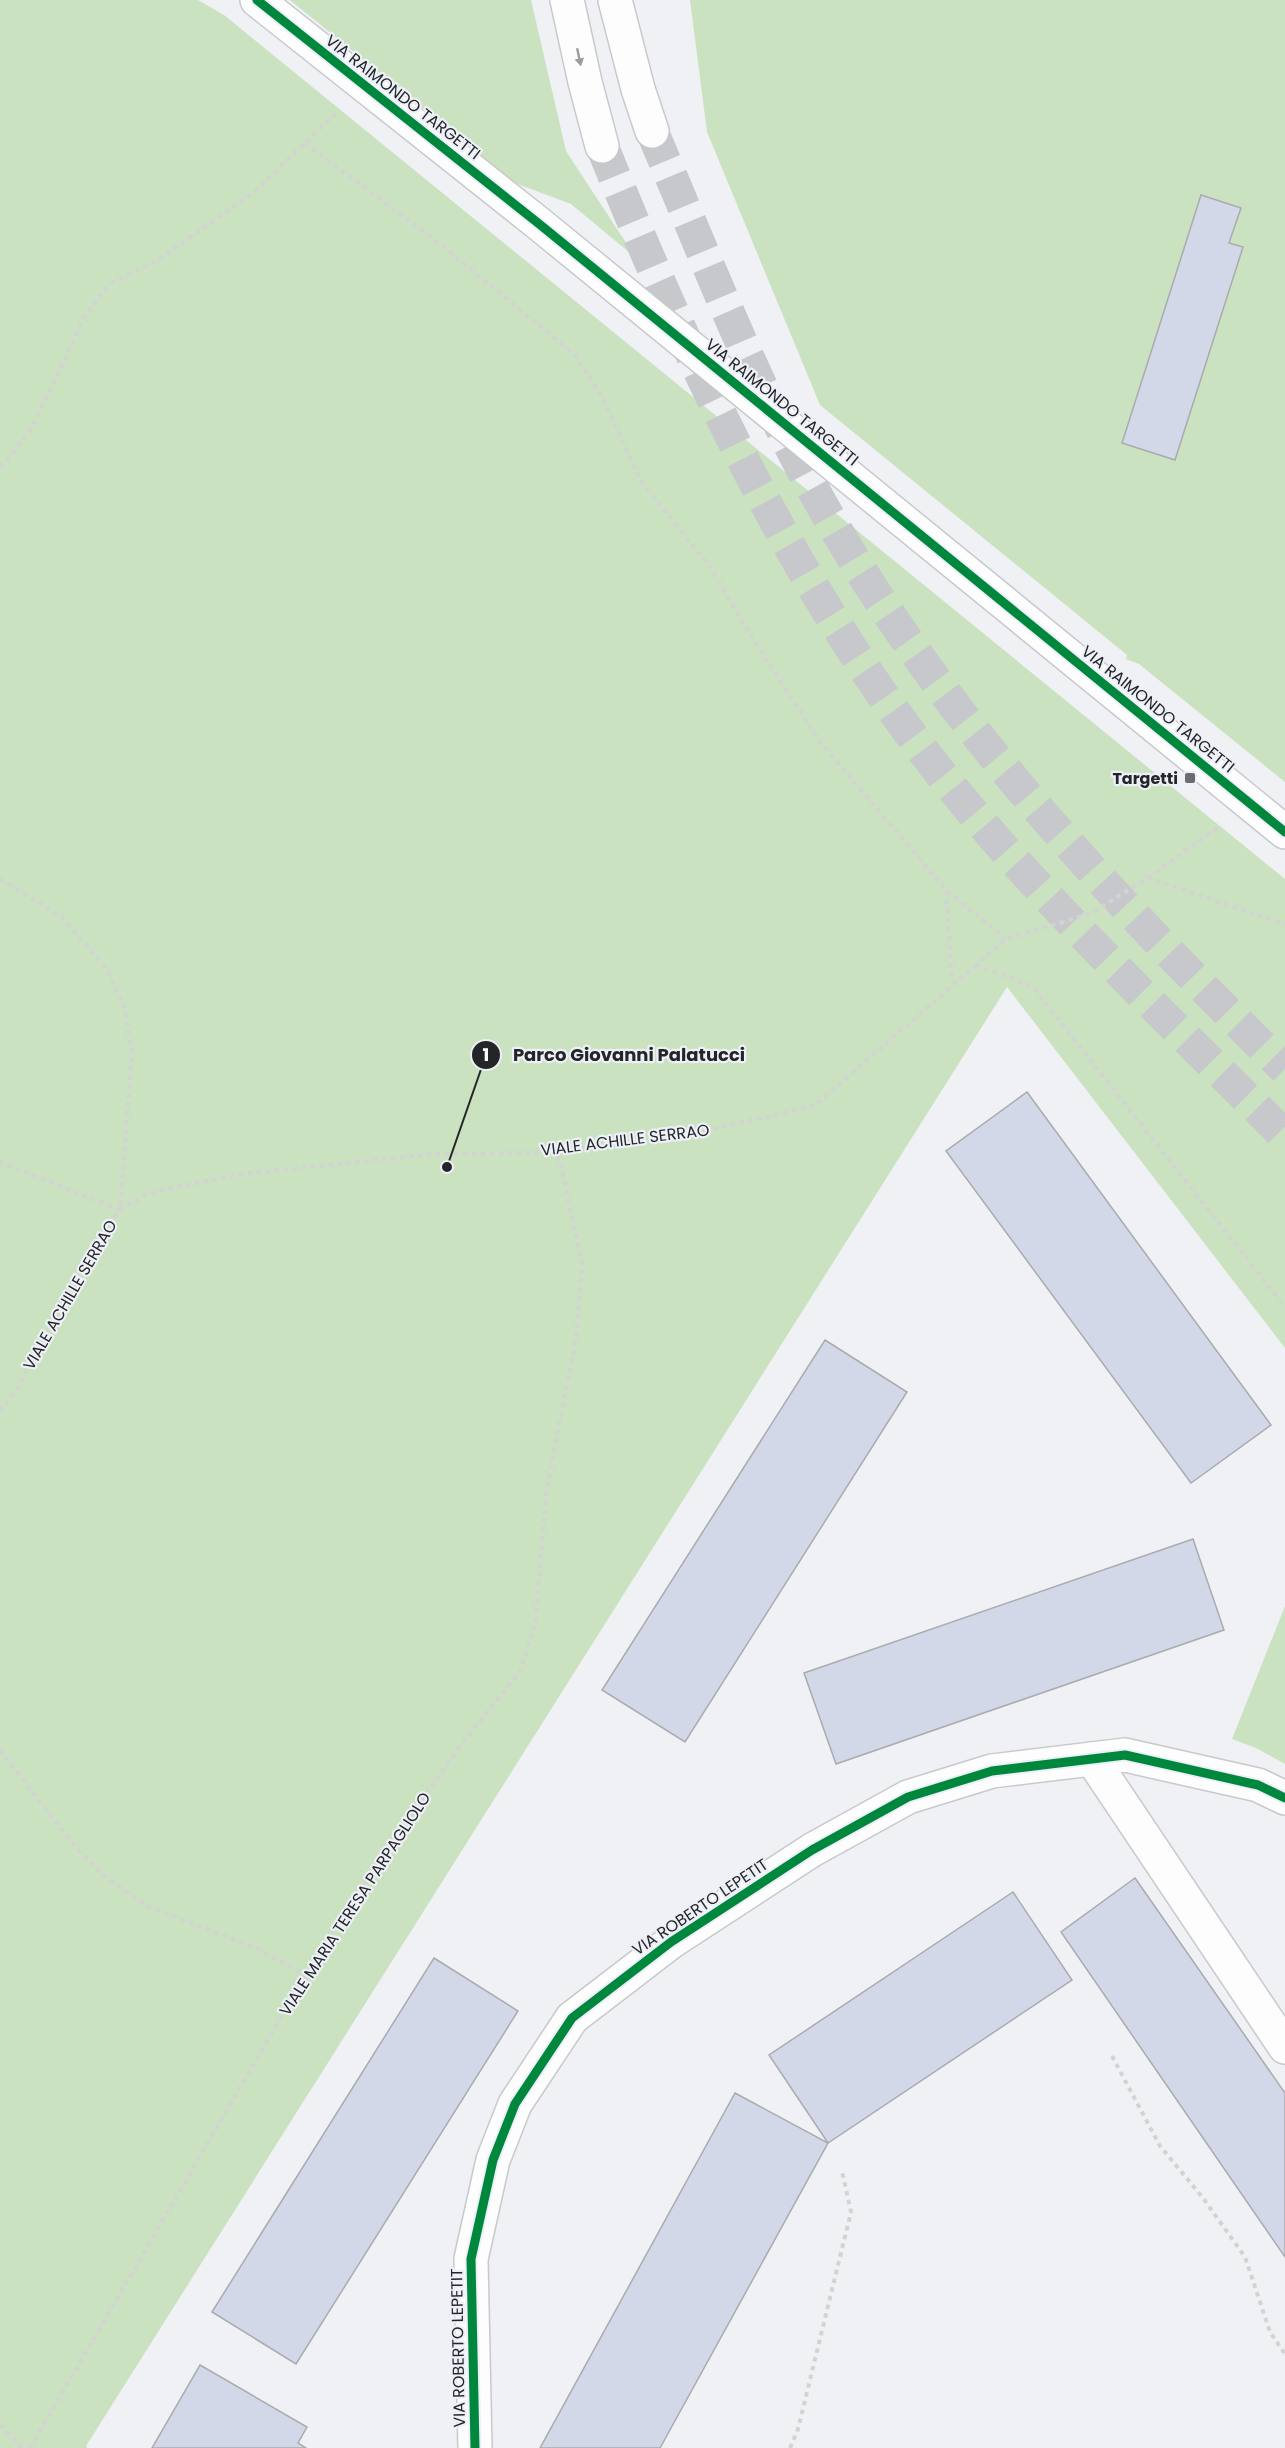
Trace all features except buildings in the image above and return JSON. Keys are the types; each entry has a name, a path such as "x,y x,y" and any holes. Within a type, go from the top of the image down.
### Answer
{"street":[{"name":"VIA RAIMONDO TARGETTI","path":"257,0 538,222 1285,832"},
{"path":"567,0 602,146"},
{"path":"615,0 638,89 652,131"},
{"name":"VIA ROBERTO LEPETIT","path":"475,2448 471,2259 490,2171 515,2104 572,2018 671,1942 812,1850 908,1797 992,1771 1125,1755 1258,1785 1285,1798"},
{"path":"1092,1759 1285,2047"}],"path":[{"path":"0,467 33,426 86,314 110,284 155,262 254,192 364,85"},
{"path":"305,143 430,236 574,354 601,395 641,481 710,567 749,633 821,743 946,890 1006,939"},
{"path":"1148,878 1285,924"},
{"path":"0,879 62,917 108,971 124,1007 132,1052 120,1210 0,1162"},
{"path":"946,890 952,983"},
{"path":"975,964 1032,986 1285,1307"},
{"path":"0,1750 76,1848 107,1878 147,1906 261,1950 306,1976"},
{"path":"1112,2056 1160,2146 1203,2198 1245,2257 1270,2332 1285,2354"},
{"path":"790,2448 798,2429 850,2212 842,2171"},
{"path":"0,2425 23,2448"}],"green space":[{"path":"0,0 198,0 224,15 1285,879 1285,1348 1007,987 86,2446 87,2448 0,2448"},
{"path":"290,0 531,0 566,151 636,258 571,204 515,183"},
{"path":"690,0 1285,0 1285,782 1139,664 1126,659 1127,655 820,405 707,132"},
{"path":"1285,1606 1285,1764 1256,1748 1232,1739"}],"tunnel":[{"path":"652,131 732,322 798,462 870,585 921,661 1034,804 1094,872 1156,939 1285,1069"},
{"path":"602,146 668,302 741,456 823,604 869,675 918,744 1002,847 1094,946 1285,1136"}],"cycle path":[{"path":"257,0 538,223 1285,832"},
{"path":"475,2448 471,2259 493,2160 515,2104 572,2018 671,1942 812,1850 908,1797 992,1771 1125,1755 1258,1785 1285,1798"}],"place":[{"name":"Targetti","path":"1190,778"},
{"name":"Parco Giovanni Palatucci","path":"447,1167"}]}
